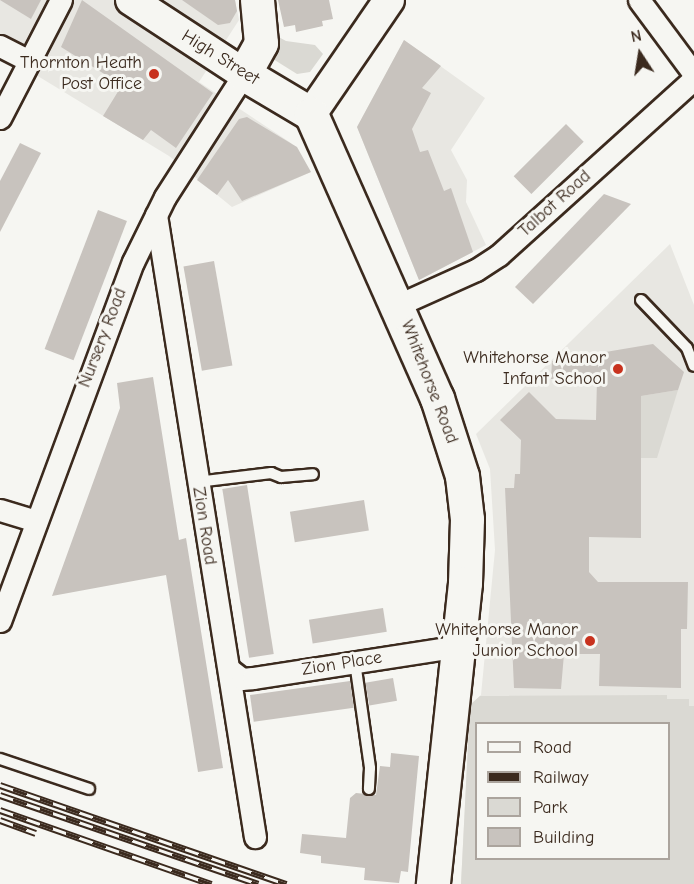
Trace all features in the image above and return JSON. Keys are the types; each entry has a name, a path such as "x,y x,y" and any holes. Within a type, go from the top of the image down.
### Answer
{"main road":[{"name":"High Street","path":"131,0 244,74 311,114"},
{"path":"244,74 261,43 257,0"},
{"path":"311,114 389,0"},
{"name":"Whitehorse Road","path":"311,114 398,305 448,423 462,476 467,544 459,646 433,884"}],"street":[{"path":"0,118 61,0"},
{"path":"639,0 694,74"},
{"path":"0,46 29,61"},
{"name":"Nursery Road","path":"0,621 117,299 156,215 244,74"},
{"name":"Talbot Road","path":"398,305 492,260 694,79"},
{"name":"Zion Road","path":"156,215 255,837"},
{"path":"0,510 35,521"},
{"name":"Zion Place","path":"229,669 242,679 459,646"}],"lane":[{"path":"641,300 690,346 694,366"},
{"path":"197,483 271,473 281,477 313,474"},
{"path":"355,662 370,768 369,789"},
{"path":"0,759 89,789"}],"shaded area":[{"path":"0,0 235,0 239,20 199,82 291,143 311,172 232,207 169,156 0,53"},
{"path":"404,40 485,98 451,150 467,180 466,202 486,245 419,280 357,127"},
{"name":"Whitehorse Manor Junior School","path":"670,244 694,305 694,884 461,884 470,705 481,695 495,550 490,469 476,434"}],"green space":[{"path":"275,35 286,41 315,45 323,54 310,72 297,74 273,59"},
{"path":"678,390 657,458 641,458 641,396"},
{"path":"667,695 667,699 689,699 689,706 694,706 694,884 461,884 470,705 480,696"}],"building":[{"path":"0,0 41,0 31,19"},
{"path":"82,0 213,93 176,148 151,130 143,140 103,116 122,85 61,47"},
{"path":"182,0 235,0 237,11 230,23 218,25"},
{"path":"278,0 329,0 333,19 322,21 323,26 296,32 295,25 284,27"},
{"path":"404,40 441,66 422,88 431,93 412,129 420,152 428,150 444,191 451,188 473,252 419,280 357,127"},
{"path":"247,117 297,147 311,172 242,201 228,180 217,195 197,180 239,119"},
{"path":"566,124 584,142 531,194 514,176"},
{"path":"20,143 41,153 0,232 0,181"},
{"path":"604,194 631,204 533,304 515,287"},
{"path":"98,210 127,221 74,360 45,349"},
{"path":"214,261 232,365 202,371 183,266"},
{"path":"653,344 684,372 678,390 641,396 641,538 589,537 589,572 598,582 688,582 687,629 681,629 681,688 599,686 600,654 564,654 561,689 514,688 505,488 514,488 515,474 520,474 521,440 500,420 529,392 556,419 596,420 597,379 551,379 552,361"},
{"path":"153,377 179,540 186,538 223,768 198,772 166,575 52,596 120,408 117,383"},
{"path":"247,485 274,654 249,658 222,489"},
{"path":"364,500 369,531 295,542 290,512"},
{"path":"383,608 387,632 313,643 309,620"},
{"path":"393,678 397,701 369,706 365,683"},
{"path":"350,681 354,708 254,722 250,695"},
{"path":"391,753 419,756 408,872 401,871 399,883 364,880 365,868 321,863 321,856 300,853 302,834 346,838 350,798 356,793 376,795 380,766 390,767"}],"railway":[{"path":"0,785 286,884"},
{"path":"0,795 258,884"},
{"path":"0,810 211,884"},
{"path":"0,820 36,833"}],"place":[{"name":"Thornton Heath Post Office","path":"154,74"},
{"name":"Whitehorse Manor Infant School","path":"618,369"},
{"name":"Whitehorse Manor Junior School","path":"590,641"}]}
